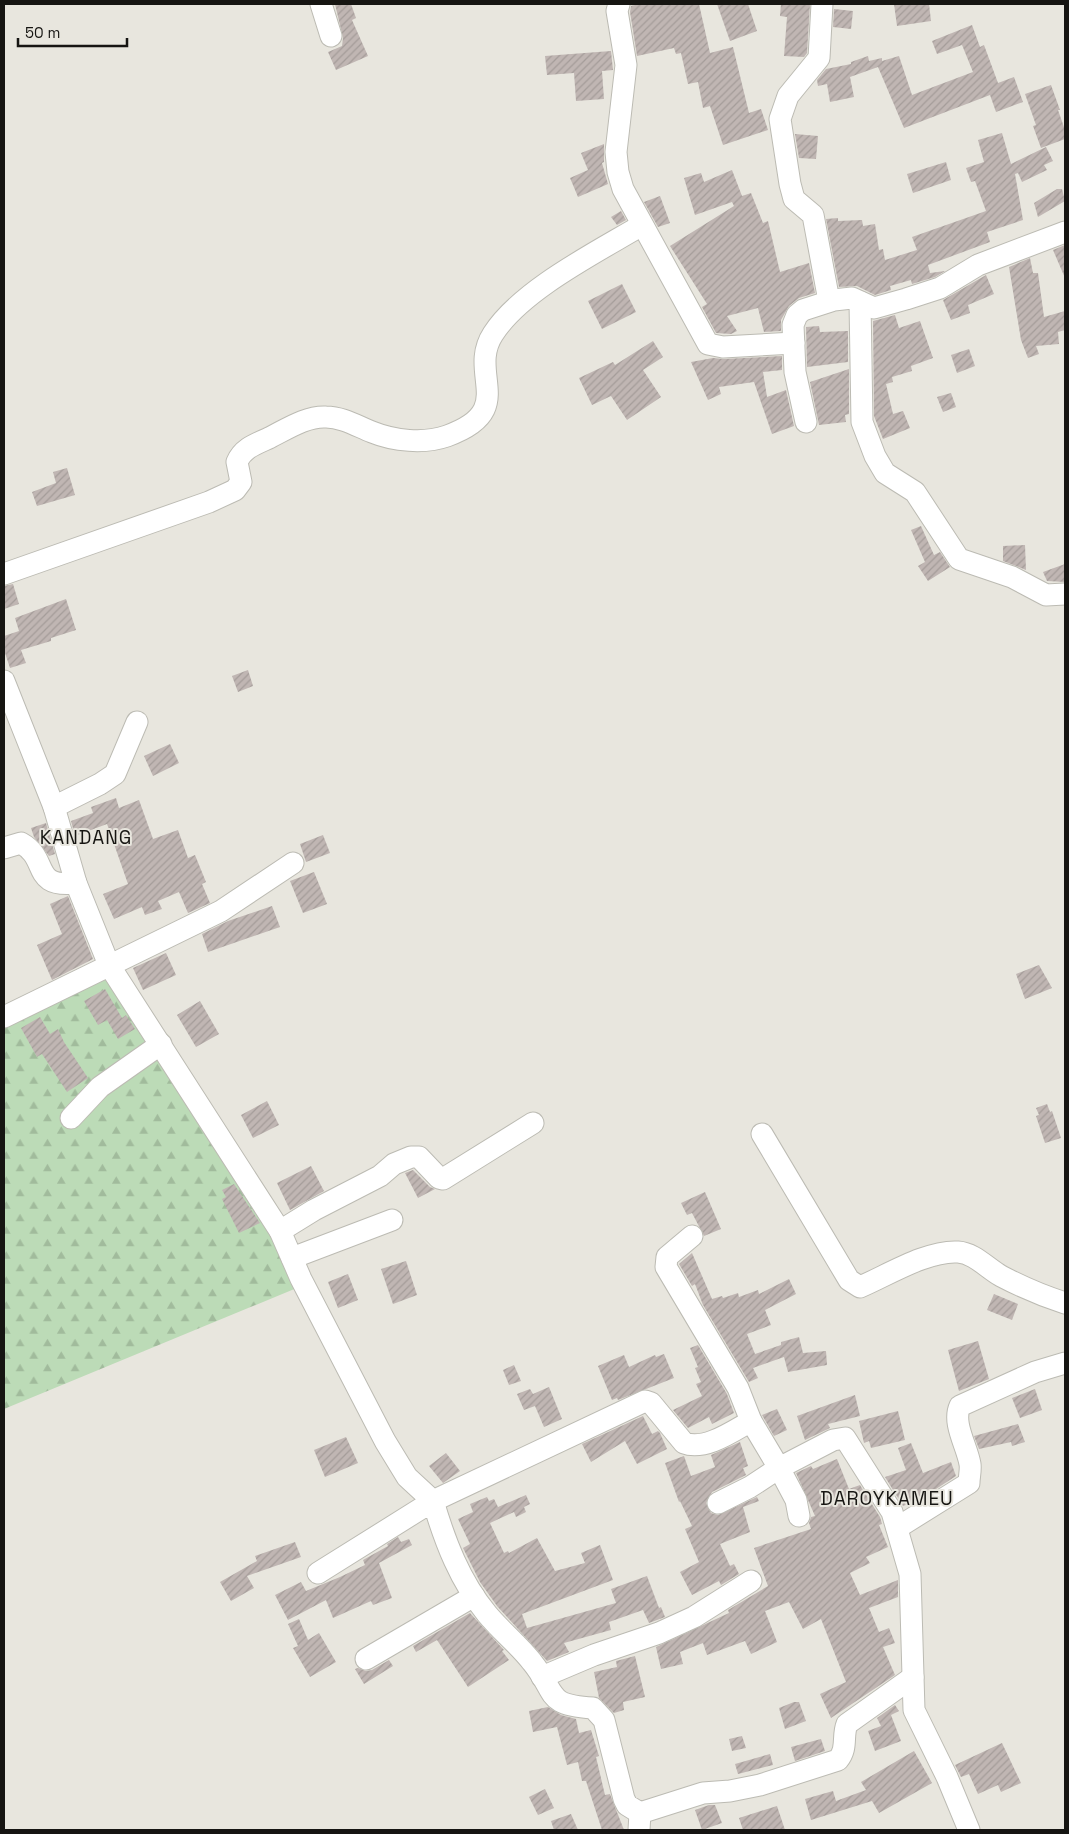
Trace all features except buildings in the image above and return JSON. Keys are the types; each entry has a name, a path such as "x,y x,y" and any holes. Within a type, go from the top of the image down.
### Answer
{"street":[{"path":"321,4 331,36"},
{"path":"620,4 617,10 626,65 616,152 618,172 623,189 708,344 723,347 794,343"},
{"path":"822,4 819,58 788,96 780,119 794,199 813,215 829,302"},
{"path":"4,574 209,502 235,490 241,482 237,462 244,450 306,420 327,416 386,437 416,441 444,437 466,427 481,413 488,400 489,391 484,356 491,336 500,324 526,298 642,225"},
{"path":"806,422 795,372 793,325 797,315 803,310 829,302 852,298 878,307 940,288 978,265 1065,232"},
{"path":"860,302 862,422 885,473 915,492 959,559 1012,577 1046,595 1065,594"},
{"path":"5,688 54,807 76,883 109,965 280,1231 385,1441 407,1477 433,1502 447,1548 474,1596 508,1638 531,1660 558,1701 569,1706 593,1708 604,1720 624,1799 640,1821 703,1793 730,1791 760,1785 838,1760 843,1754 846,1743 845,1730 847,1724 912,1677"},
{"path":"54,807 100,784 115,774 137,722"},
{"path":"4,848 22,844 30,851 48,880 60,885 76,883"},
{"path":"4,1017 221,911 293,863"},
{"path":"71,1118 100,1087 161,1044"},
{"path":"280,1231 314,1210 380,1176 394,1164 411,1157 419,1157 442,1179 532,1123"},
{"path":"762,1134 849,1280 854,1284 860,1286 935,1254 959,1252 969,1254 1001,1276 1037,1293 1065,1303"},
{"path":"292,1258 392,1220"},
{"path":"692,1236 667,1257 666,1267 738,1388 751,1421 796,1500 798,1516"},
{"path":"897,1528 969,1484 970,1466 958,1426 957,1412 960,1406 1035,1372 1065,1363"},
{"path":"318,1573 433,1502 558,1444 642,1402 651,1403 684,1443 692,1446 713,1441 751,1421"},
{"path":"718,1503 833,1440 845,1438 892,1512 910,1574 914,1710 947,1777 969,1830"},
{"path":"542,1677 594,1655 659,1633 694,1617 751,1581"},
{"path":"366,1659 474,1596"}],"green space":[{"path":"109,965 304,1285 4,1409 4,1005"}],"district":[{"name":"KANDANG","path":"86,837"},
{"name":"DAROYKAMEU","path":"887,1498"}]}
